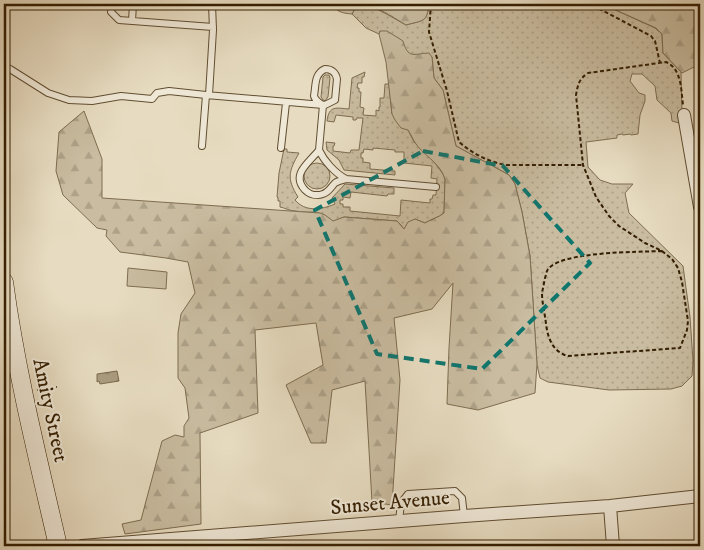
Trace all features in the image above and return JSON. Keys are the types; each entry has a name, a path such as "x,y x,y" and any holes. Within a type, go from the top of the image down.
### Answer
{"main road":[{"name":"Amity Street","path":"4,282 7,326 58,546"}],"street":[{"path":"684,115 700,207"},
{"name":"Sunset Avenue","path":"82,546 610,506 700,496"},
{"path":"610,506 613,546"}],"lane":[{"path":"112,4 111,12 119,20 213,27"},
{"path":"132,21 133,4"},
{"path":"202,146 213,27 212,4"},
{"path":"4,66 48,92 69,100 92,101 121,96 152,99 157,93 169,91 323,105 335,100 336,76 328,70 321,71 316,78 314,98 323,105"},
{"path":"282,148 286,103"},
{"path":"323,105 318,150 304,166 301,172 301,184 304,189 314,195 328,192 335,184 346,179"},
{"path":"318,150 335,172 346,179 436,187"},
{"path":"399,521 401,503 408,494 455,491 462,498 464,516"}],"path":[{"path":"431,4 429,32 459,142 485,160 506,165 582,165"},
{"path":"580,4 596,7 651,36 655,41 660,63"},
{"path":"662,251 583,255 569,258 551,266 547,271 542,294 547,330 550,341 556,350 568,356 680,348 687,330 688,321 684,290 678,268 672,259 662,251 645,243 619,226 609,216 596,197 582,165 576,95 578,85 582,77 588,72 666,62 671,64 678,74 684,115"},
{"path":"24,393 57,387"}],"highlighted area":[{"path":"423,151 503,166 590,263 482,369 377,354 315,210"}],"green space":[{"path":"331,4 429,4 427,15 423,20 406,25 383,11 370,6 357,5 352,14 340,12"},
{"path":"357,4 365,4 406,25 423,20 427,15 429,4 600,4 655,28 662,34 663,53 681,72 682,114 678,116 679,123 672,121 671,113 657,100 655,86 642,74 632,74 630,81 639,93 645,95 638,134 622,134 617,135 617,138 586,142 588,167 600,180 612,184 633,184 625,193 629,213 683,266 690,317 693,361 692,376 682,386 671,389 609,390 548,382 540,378 537,365 530,256 515,184 509,175 456,146 443,90 434,78 432,57 409,54 380,31 379,34 366,28 352,14"},
{"path":"600,4 700,4 700,64 682,73 663,53 662,34 656,28"},
{"path":"380,31 387,31 403,41 409,53 429,53 432,57 434,78 443,90 456,146 509,175 515,184 530,256 537,364 535,393 478,410 447,404 453,283 432,309 394,318 400,380 392,505 372,502 365,381 332,390 326,443 311,443 286,385 323,365 316,323 255,330 258,413 200,433 201,524 125,534 122,524 141,520 162,441 175,435 184,437 184,426 189,418 185,388 178,378 178,333 181,314 195,293 188,262 120,252 106,236 107,230 97,228 63,195 56,171 59,132 84,111 102,159 102,198 320,213 333,221 344,217 397,221 404,229 408,222 415,219 425,223 444,213 445,179 435,163 417,146 408,130 401,128 392,114 386,62 379,34"},
{"path":"365,72 364,77 362,77 362,83 358,83 357,88 361,92 360,107 364,108 363,115 376,116 376,110 379,111 380,107 380,98 384,98 385,84 389,84 392,114 408,130 414,142 435,163 445,179 444,213 425,223 415,219 404,230 397,221 344,217 333,222 319,213 293,211 280,207 280,201 278,201 277,197 284,149 287,149 287,152 299,153 291,170 290,179 298,197 295,200 304,207 319,209 335,204 332,198 345,184 394,188 394,194 388,194 387,196 351,192 350,198 343,197 343,200 340,200 340,204 343,204 343,207 350,207 350,211 400,216 401,200 430,203 433,195 436,195 437,179 431,178 432,166 404,163 404,152 373,148 373,150 364,149 363,153 361,153 363,162 370,163 370,169 395,171 395,175 344,170 339,160 327,150 326,142 335,143 333,151 350,153 351,150 359,150 363,118 353,120 353,117 336,115 334,122 327,121 331,110 337,108 349,109 352,78"},
{"path":"329,75 330,78 328,97 325,101 321,97 323,77"},
{"path":"317,163 326,167 330,176 326,185 317,189 308,185 304,176 308,167"},
{"path":"128,268 167,272 166,289 127,286"}],"water":[{"path":"117,371 119,381 100,384 99,381 97,382 97,374"}]}
